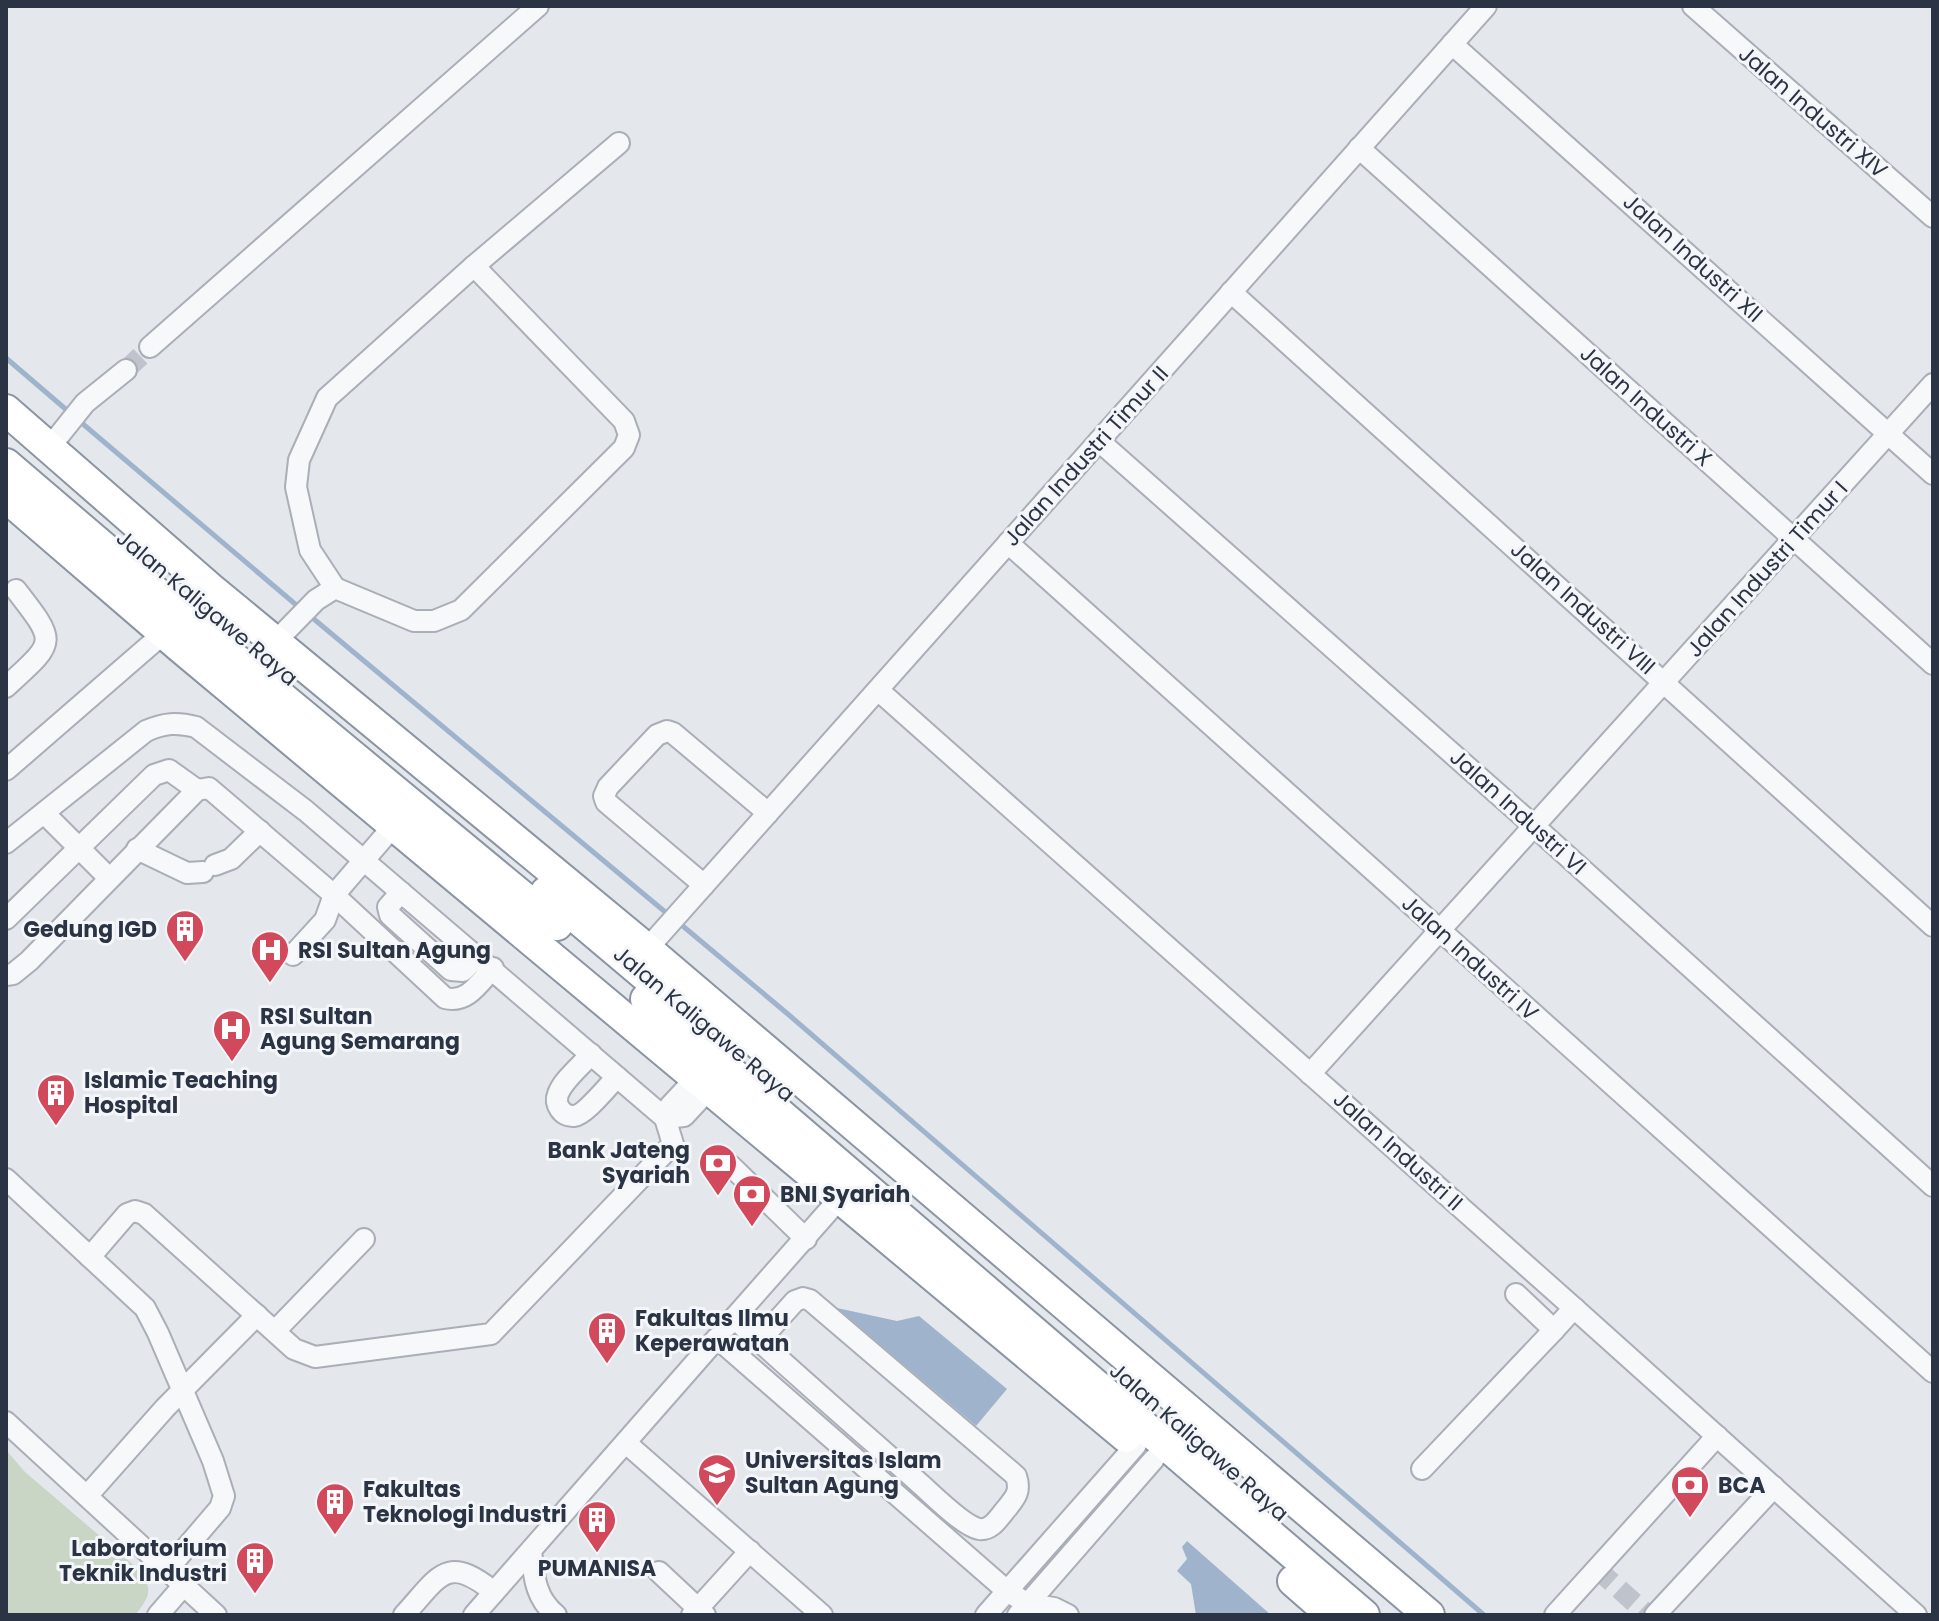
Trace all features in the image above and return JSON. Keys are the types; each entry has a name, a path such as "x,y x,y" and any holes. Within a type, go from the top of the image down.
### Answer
{"highway":[{"path":"6,410 54,439 189,609"},
{"name":"Jalan Kaligawe Raya","path":"6,438 404,814 710,1070 1158,1435 1364,1615"},
{"name":"Jalan Kaligawe Raya","path":"6,464 189,609 710,1070"},
{"path":"6,497 189,609 279,638 651,944 1429,1615"},
{"path":"710,1070 841,1197 1158,1435 1332,1615"},
{"name":"Jalan Kaligawe Raya","path":"1158,1435 1398,1615"}],"lane":[{"path":"150,347 538,6"},
{"name":"Jalan Industri Timur II","path":"651,944 1486,6"},
{"name":"Jalan Industri XIV","path":"1693,6 1933,217"},
{"name":"Jalan Industri XII","path":"1452,44 1933,474"},
{"path":"474,266 624,421 629,435 624,448 461,610 434,621 414,621 335,588 310,550 296,487 299,460 304,448 327,398 474,266 619,143"},
{"name":"Jalan Industri X","path":"1359,148 1933,664"},
{"name":"Jalan Industri VIII","path":"1231,292 1933,926"},
{"path":"54,439 85,403 126,370"},
{"name":"Jalan Industri Timur I","path":"1310,1074 1933,384"},
{"name":"Jalan Industri VI","path":"1099,441 1534,826 1933,1186"},
{"name":"Jalan Industri IV","path":"1008,543 1933,1372"},
{"path":"279,638 316,600 335,588"},
{"path":"6,687 33,662 48,639 46,630 16,590"},
{"path":"6,770 189,609"},
{"name":"Jalan Industri II","path":"878,690 1916,1615"},
{"path":"6,843 129,742 162,724 180,723 196,727 364,860 665,1118 673,1144 491,1334 315,1357 294,1349 144,1214 135,1211 127,1214 90,1257"},
{"path":"704,885 606,802 604,796 608,787 657,735 667,731 768,813"},
{"path":"6,919 161,772 169,770 177,774 197,790"},
{"path":"6,975 13,974 29,961 108,877 197,790 209,788 334,895 445,998 455,1000 466,996 486,962"},
{"path":"293,955 325,920 334,895 404,814"},
{"path":"49,818 108,877"},
{"path":"137,849 187,873 231,859 260,831"},
{"path":"591,1054 559,1090 556,1098 558,1107 565,1114 574,1116 583,1112 617,1077"},
{"path":"665,1118 684,1116 710,1070"},
{"path":"731,1166 806,1239"},
{"path":"6,1179 145,1308 213,1461 224,1496 220,1508 167,1570"},
{"path":"404,1615 438,1577 456,1571 473,1575 486,1607 531,1551 841,1197"},
{"path":"275,1331 364,1239"},
{"path":"1516,1294 1554,1330"},
{"path":"734,1318 759,1341 861,1432 942,1503 975,1529 985,1530 993,1524 1018,1495 1016,1476 810,1300 803,1298 795,1301 759,1341"},
{"path":"1422,1469 1574,1308"},
{"path":"87,1496 165,1408 257,1315"},
{"path":"717,1338 1007,1591 1023,1609"},
{"path":"797,1409 812,1388"},
{"path":"6,1422 216,1615"},
{"path":"844,1451 861,1432"},
{"path":"986,1615 1158,1435"},
{"path":"1023,1609 1158,1435"},
{"path":"1555,1615 1717,1436"},
{"path":"626,1443 822,1615"},
{"path":"1655,1615 1774,1487"},
{"path":"921,1518 942,1503"},
{"path":"531,1551 535,1587 556,1615"},
{"path":"659,1572 699,1613 750,1551"},
{"path":"158,1615 184,1585"},
{"path":"1023,1609 1054,1608 1068,1615"}],"green space":[{"path":"6,1450 25,1472 136,1567 148,1591 145,1602 135,1615 6,1615"}],"water":[{"path":"837,1308 897,1321 919,1316 1007,1389 976,1426"},
{"path":"1187,1541 1271,1615 1196,1615 1191,1584 1177,1571 1187,1559 1182,1547"}],"waterway":[{"path":"6,358 69,412"},
{"path":"77,419 301,609"},
{"path":"309,615 670,916"},
{"path":"678,922 1484,1615"}],"tunnel":[{"path":"126,370 150,347"},
{"path":"1597,1569 1648,1615"}],"place":[{"name":"Gedung IGD","path":"185,963"},
{"name":"RSI Sultan Agung","path":"270,984"},
{"name":"RSI Sultan Agung Semarang","path":"232,1063"},
{"name":"Islamic Teaching Hospital","path":"56,1127"},
{"name":"Bank Jateng Syariah","path":"718,1197"},
{"name":"BNI Syariah","path":"752,1228"},
{"name":"Fakultas Ilmu Keperawatan","path":"607,1365"},
{"name":"Universitas Islam Sultan Agung","path":"717,1507"},
{"name":"BCA","path":"1690,1519"},
{"name":"Fakultas Teknologi Industri","path":"335,1536"},
{"name":"PUMANISA","path":"597,1554"},
{"name":"Laboratorium Teknik Industri","path":"255,1595"}]}
